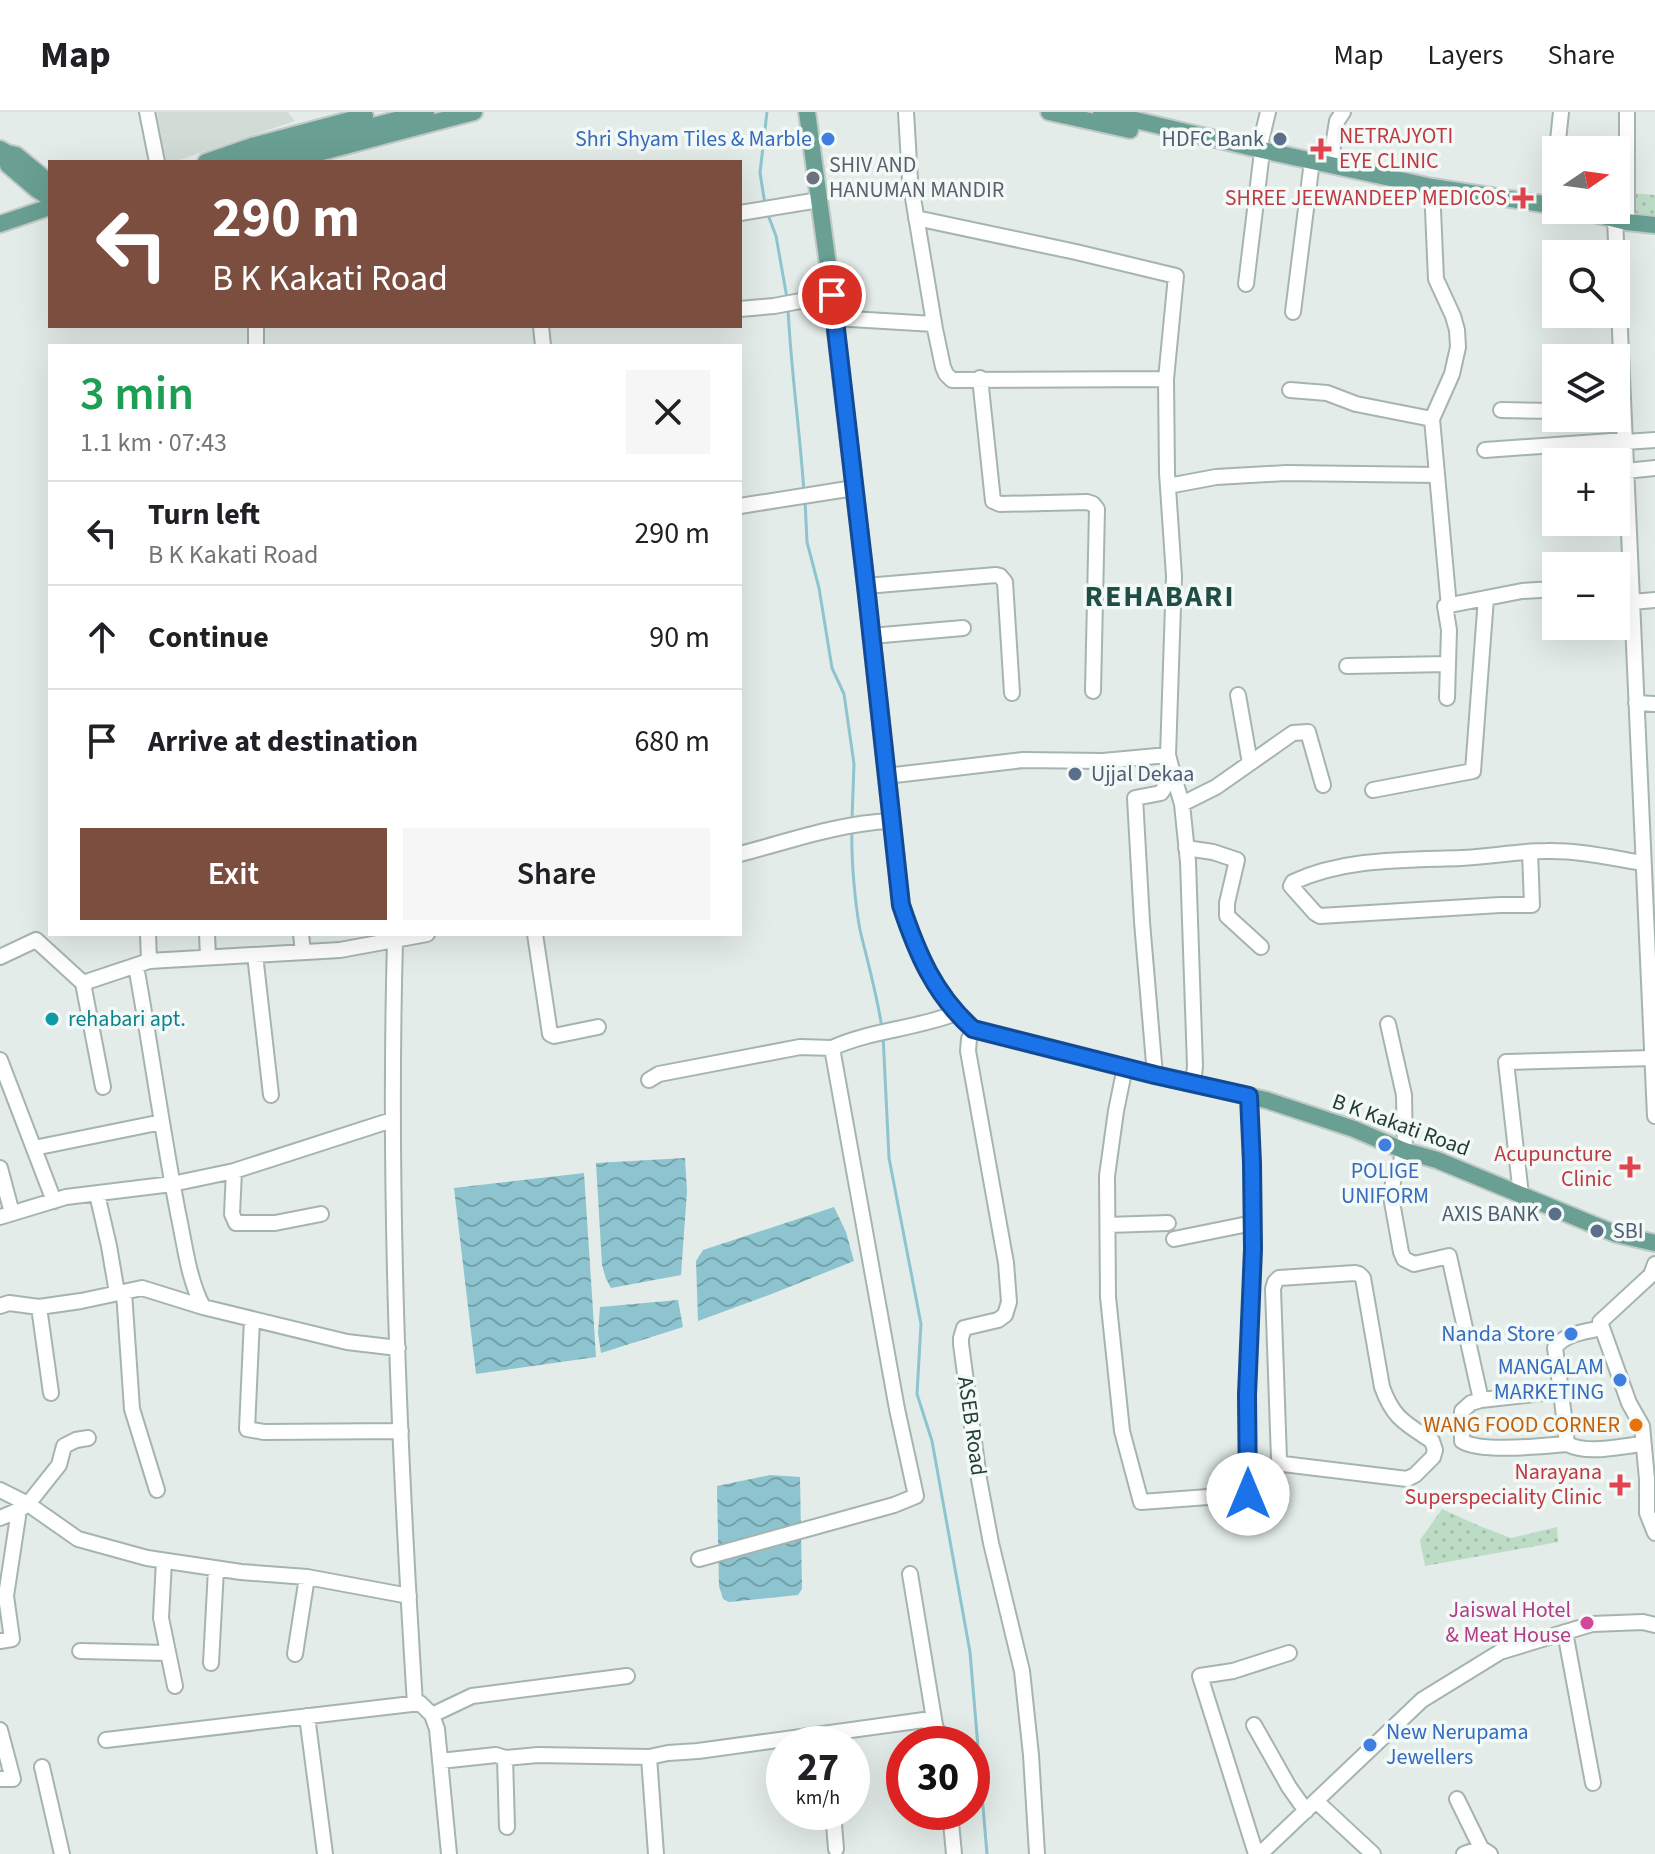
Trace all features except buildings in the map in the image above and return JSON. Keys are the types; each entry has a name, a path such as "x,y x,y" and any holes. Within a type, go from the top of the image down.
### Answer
{"main road":[{"path":"212,160 297,133 382,112"},
{"path":"245,160 426,112"},
{"path":"292,160 474,112"},
{"path":"807,112 832,295 901,905 915,947 941,993 973,1029"},
{"path":"1049,112 1268,156"},
{"path":"1101,112 1290,163 1306,160 1432,187 1542,204"},
{"path":"1143,112 1289,147 1306,160"},
{"path":"3,151 16,155 48,181"},
{"path":"3,151 8,165 48,197"},
{"path":"0,224 48,208"},
{"path":"1630,221 1655,225"},
{"name":"B K Kakati Road","path":"973,1029 1249,1096 1354,1129 1405,1151 1437,1160 1616,1234 1655,1243"}],"street":[{"path":"147,112 157,160"},
{"path":"906,112 910,180 934,324 946,374 952,380 1166,379"},
{"path":"1261,141 1268,112"},
{"path":"1330,165 1337,121 1343,112"},
{"path":"1558,136 1561,112"},
{"path":"1626,136 1627,112"},
{"path":"1246,284 1268,156"},
{"path":"1293,312 1306,160"},
{"path":"1432,187 1436,279 1453,316 1458,347 1452,374 1432,419 1449,607"},
{"path":"744,212 819,200"},
{"path":"916,218 1176,276 1166,379 1174,576 1168,755 1182,804 1186,848 1195,1066 1193,1084"},
{"path":"1620,344 1621,224"},
{"path":"742,309 832,295"},
{"path":"834,318 934,324"},
{"path":"980,378 993,501 1000,504 1087,502 1097,509 1093,691"},
{"path":"1290,390 1327,393 1356,404 1432,419"},
{"path":"1501,410 1542,411"},
{"path":"1623,432 1625,448"},
{"path":"1485,450 1655,440"},
{"path":"1630,471 1655,468"},
{"path":"1168,486 1216,477 1286,473 1437,475"},
{"path":"742,506 854,488"},
{"path":"866,586 1000,576 1005,582 1012,693"},
{"path":"1447,698 1449,630 1445,606 1542,590"},
{"path":"1373,790 1473,771 1486,598"},
{"path":"1630,598 1655,1116"},
{"path":"1632,602 1655,600"},
{"path":"871,636 963,628"},
{"path":"1347,666 1447,664"},
{"path":"1238,695 1250,763"},
{"path":"1636,703 1655,704"},
{"path":"1182,804 1216,787 1293,733 1308,732 1323,785"},
{"path":"886,776 1023,760 1103,761 1168,755"},
{"path":"1155,1075 1135,798 1161,793 1173,774"},
{"path":"742,853 834,829 891,821"},
{"path":"1186,848 1237,860 1227,916 1261,947"},
{"path":"1530,852 1532,905 1320,916 1291,886 1311,873 1397,860 1473,858 1530,852 1569,852 1643,863"},
{"path":"148,936 142,963 162,1122 193,1289 203,1307"},
{"path":"207,936 208,957"},
{"path":"301,936 303,952"},
{"path":"83,983 142,963 340,950 418,936"},
{"path":"535,936 550,1034 554,1036 598,1027"},
{"path":"0,957 36,940 83,983 103,1087"},
{"path":"395,941 392,1120 401,1431 415,1704"},
{"path":"255,955 271,1095"},
{"path":"649,1080 659,1074 800,1047 832,1048 850,1040 956,1013"},
{"path":"1388,1024 1404,1095 1405,1151 1392,1191 1401,1252 1404,1259 1414,1264 1449,1256 1481,1400"},
{"name":"ASEB Road","path":"973,1029 968,1051 1006,1263 1009,1302 1005,1315 998,1320 966,1327 961,1344 979,1479 1022,1671 1037,1854"},
{"path":"699,1559 916,1496 897,1409 832,1048"},
{"path":"1521,1195 1506,1062 1653,1052"},
{"path":"0,1060 54,1201"},
{"path":"1125,1067 1107,1176 1108,1297 1122,1431 1141,1502 1248,1494 1247,1400 1253,1223 1249,1096"},
{"path":"0,1168 6,1215 66,1197 172,1184 234,1171 392,1120"},
{"path":"34,1148 162,1122"},
{"path":"234,1171 232,1214 236,1223 275,1223 321,1214"},
{"path":"97,1194 120,1293 132,1409 157,1490"},
{"path":"1108,1225 1168,1223"},
{"path":"1174,1239 1253,1223"},
{"path":"1655,1264 1651,1275 1600,1322 1629,1403 1642,1426 1647,1513 1655,1533"},
{"path":"1359,1274 1363,1278 1382,1387 1388,1403 1398,1419 1432,1441 1435,1450 1433,1457 1407,1479 1283,1464 1279,1459 1276,1398 1274,1286 1279,1278 1359,1274"},
{"path":"1252,1279 1274,1286"},
{"path":"0,1306 9,1303 39,1307 142,1288 203,1307 347,1342 398,1348"},
{"path":"39,1307 51,1393"},
{"path":"252,1319 247,1429 264,1432 401,1431"},
{"path":"1567,1444 1555,1348 1557,1342 1564,1338 1602,1328"},
{"path":"1561,1391 1471,1403 1462,1411 1462,1441 1467,1445 1484,1447 1567,1444 1587,1449 1643,1444"},
{"path":"1247,1400 1276,1398"},
{"path":"0,1518 23,1507 59,1465 64,1446 88,1438"},
{"path":"0,1490 78,1539 147,1558 216,1569 307,1577 409,1596"},
{"path":"0,1641 12,1639 6,1596 23,1507"},
{"path":"164,1561 161,1618 175,1686"},
{"path":"211,1663 216,1569"},
{"path":"910,1574 935,1725"},
{"path":"295,1654 307,1577"},
{"path":"1289,1653 1233,1671 1200,1676 1258,1854 1422,1700 1500,1652 1592,1624 1643,1622 1655,1625"},
{"path":"1565,1632 1593,1783"},
{"path":"80,1651 168,1653"},
{"path":"432,1715 472,1696 627,1676"},
{"path":"106,1740 420,1703 432,1715 437,1729 449,1854"},
{"path":"307,1716 325,1854"},
{"path":"870,1730 924,1720 935,1725"},
{"path":"1254,1725 1289,1787 1373,1854"},
{"path":"0,1730 13,1779 0,1779"},
{"path":"440,1761 496,1755 505,1758 538,1755 649,1757 766,1745"},
{"path":"649,1757 656,1854"},
{"path":"505,1758 507,1827"},
{"path":"42,1767 62,1854"},
{"path":"1457,1799 1485,1851 1464,1854"},
{"path":"834,1830 836,1849"},
{"path":"952,1830 954,1854"}],"shaded area":[{"path":"156,112 288,112 295,121 179,160 166,160"}],"green space":[{"path":"1631,193 1655,195 1655,223 1630,220"},
{"path":"1442,1509 1511,1538 1557,1527 1558,1542 1425,1566 1420,1540"}],"water":[{"path":"685,1158 687,1191 681,1275 611,1288 602,1265 596,1163"},
{"path":"584,1173 596,1357 476,1374 454,1188"},
{"path":"834,1207 846,1232 854,1261 698,1321 696,1261 703,1250"},
{"path":"678,1300 683,1327 601,1353 598,1333 600,1307"},
{"path":"770,1475 800,1477 802,1589 798,1595 729,1602 723,1599 719,1586 717,1486"}],"waterway":[{"path":"765,204 760,173 767,112"},
{"path":"767,212 776,236 787,298"},
{"path":"788,309 804,493"},
{"path":"805,500 807,542 819,588 832,668 844,694 854,764 852,819"},
{"path":"852,830 858,919 882,1028"},
{"path":"883,1035 889,1158 921,1324 917,1394 932,1441 970,1652 987,1854"}],"place":[{"name":"Shri Shyam Tiles & Marble","path":"828,139"},
{"name":"HDFC Bank","path":"1280,139"},
{"name":"NETRAJYOTI EYE CLINIC","path":"1321,149"},
{"name":"SHIV AND HANUMAN MANDIR","path":"813,178"},
{"name":"SHREE JEEWANDEEP MEDICOS","path":"1523,198"},
{"name":"Ujjal Dekaa","path":"1075,774"},
{"name":"rehabari apt.","path":"52,1019"},
{"name":"POLIGE UNIFORM","path":"1385,1145"},
{"name":"Acupuncture Clinic","path":"1630,1167"},
{"name":"AXIS BANK","path":"1555,1214"},
{"name":"SBI","path":"1597,1231"},
{"name":"Nanda Store","path":"1571,1334"},
{"name":"MANGALAM MARKETING","path":"1620,1380"},
{"name":"WANG FOOD CORNER","path":"1636,1425"},
{"name":"Narayana Superspeciality Clinic","path":"1620,1485"},
{"name":"Jaiswal Hotel & Meat House","path":"1587,1623"},
{"name":"New Nerupama Jewellers","path":"1370,1745"}],"district":[{"name":"REHABARI","path":"1160,596"}],"route":[{"path":"832,295 901,905 915,947 941,993 973,1029 1249,1096 1253,1249 1247,1395 1248,1494"}]}
